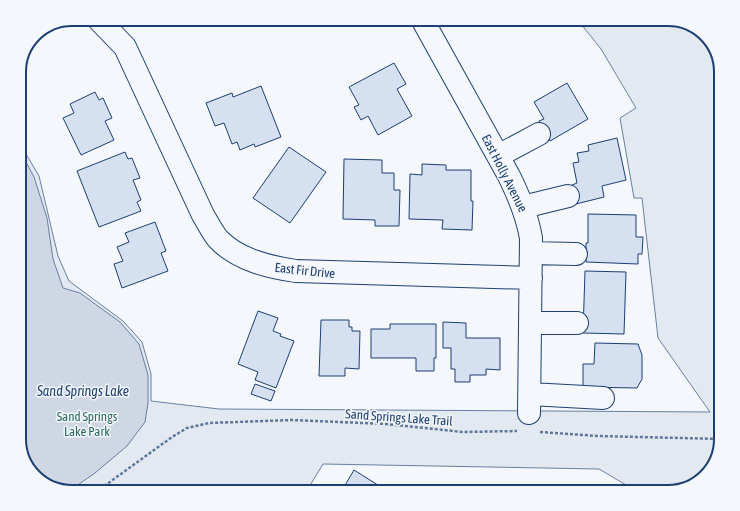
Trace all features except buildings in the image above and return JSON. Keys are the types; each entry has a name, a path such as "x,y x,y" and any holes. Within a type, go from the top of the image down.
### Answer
{"street":[{"name":"East Fir Drive","path":"104,26 124,47 203,215 218,239 239,254 270,267 296,272 531,278"},
{"name":"East Holly Avenue","path":"426,26 519,195 527,218 531,238 530,418"},
{"path":"498,156 539,134"},
{"path":"523,207 568,196"},
{"path":"531,254 576,254"},
{"path":"531,323 576,323"},
{"path":"530,418 603,398"}],"path":[{"name":"Sand Springs Lake Trail","path":"106,485 172,437 187,428 209,423 292,420 386,424 463,432 530,418 598,436 714,439"}],"green space":[{"name":"Sand Springs Lake Park","path":"583,26 674,26 688,31 698,37 706,46 712,57 714,72 714,445 712,454 706,465 698,474 686,482 674,485 626,485 599,469 323,464 310,485 66,485 54,482 37,469 29,457 26,442 26,154 39,176 58,256 69,281 123,321 142,342 151,374 151,401 219,409 710,412 658,338 642,198 634,198 620,118 636,108 601,49"}],"water":[{"name":"Sand Springs Lake","path":"26,162 34,177 47,218 53,259 63,288 80,293 120,322 139,344 148,375 148,403 145,422 127,446 95,473 78,485 66,485 54,482 42,474 29,457 26,442"}]}
